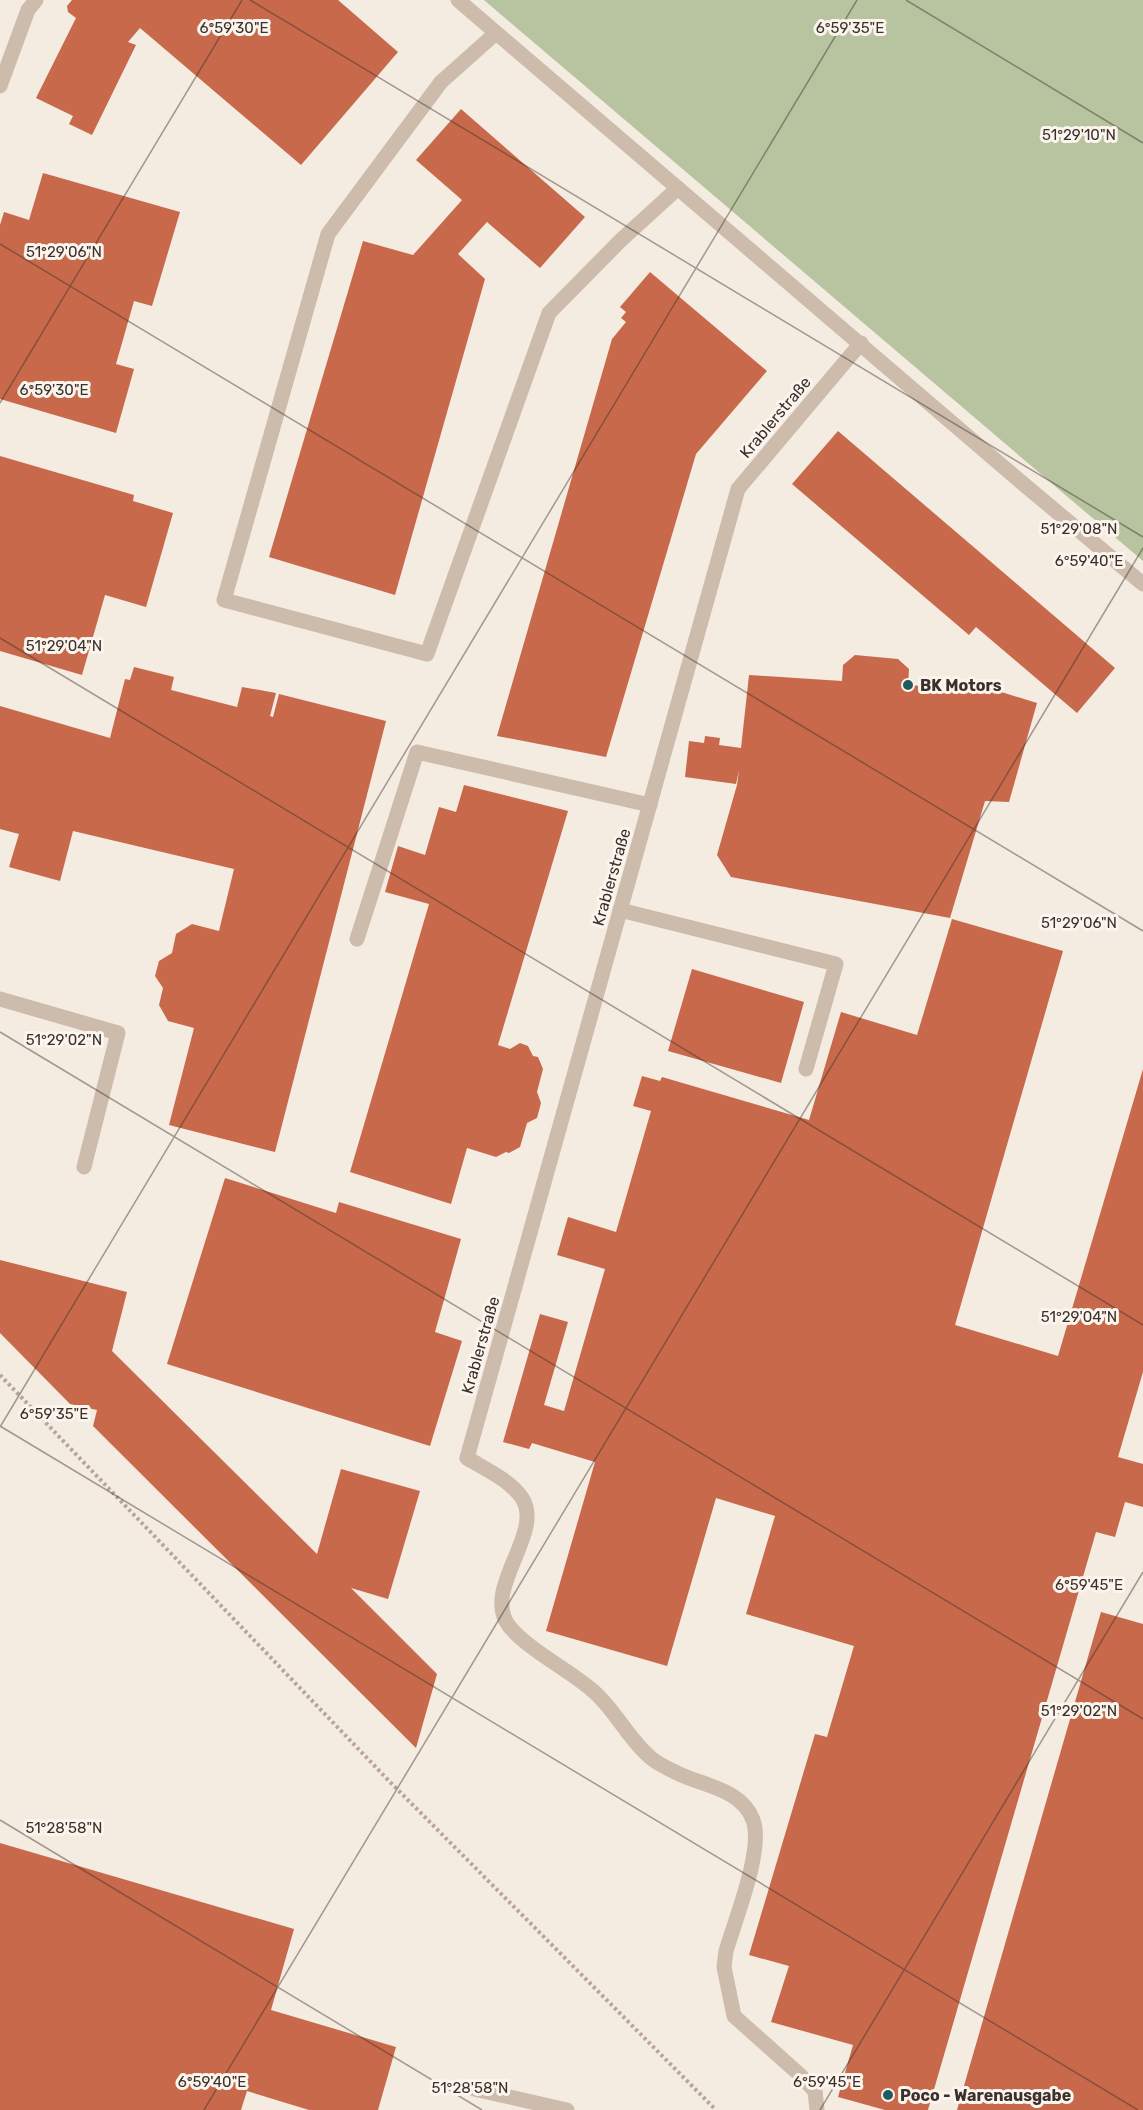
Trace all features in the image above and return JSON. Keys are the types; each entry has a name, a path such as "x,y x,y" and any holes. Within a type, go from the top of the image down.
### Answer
{"street":[{"path":"0,86 28,10 36,0"},
{"path":"458,0 1143,584"},
{"path":"496,33 441,82 328,234 224,600 427,654 549,313 621,240 678,188"},
{"name":"Krablerstraße","path":"817,2110 815,2091 734,2016 724,1967 755,1856 757,1838 753,1820 744,1804 731,1794 677,1773 653,1760 594,1691 523,1640 510,1627 502,1614 501,1600 528,1512 523,1499 514,1488 467,1458 738,489 861,343"},
{"path":"357,939 417,752 650,805"},
{"path":"620,910 836,964 806,1069"},
{"path":"0,999 118,1033 84,1167"},
{"path":"474,2089 567,2110"}],"path":[{"path":"0,1374 390,1782 716,2110"}],"green space":[{"path":"484,0 1143,0 1143,561"}],"building":[{"path":"72,0 338,0 398,52 301,165 140,28 128,42 136,45 92,135 69,124 73,116 36,98 76,18 68,12 67,6"},
{"path":"461,109 585,217 540,268 487,222 458,254 485,279 395,595 269,557 363,241 413,255 462,200 416,160"},
{"path":"43,173 180,212 152,306 134,301 116,364 134,369 116,433 0,399 0,225 4,212 29,220"},
{"path":"650,272 767,371 696,454 606,757 497,736 612,339 626,322 621,318 626,312 620,307"},
{"path":"838,431 1115,668 1077,713 976,627 969,635 792,484"},
{"path":"0,456 134,495 133,501 173,513 146,607 105,595 82,675 0,651"},
{"path":"855,655 898,659 909,669 908,685 998,691 1037,703 1009,802 985,801 950,918 731,877 717,855 737,785 739,770 736,784 685,777 689,741 704,743 705,736 720,738 719,745 741,748 749,675 842,681 843,665"},
{"path":"134,667 174,677 171,690 237,707 242,687 276,693 270,716 273,717 279,694 386,721 275,1152 169,1125 194,1028 168,1021 159,1005 163,988 155,976 159,961 172,953 176,934 192,924 219,931 234,869 73,831 60,881 9,867 19,834 0,829 0,706 110,738 125,679 130,680"},
{"path":"464,785 568,811 498,1045 510,1049 520,1043 528,1046 533,1056 538,1057 543,1069 537,1092 541,1103 537,1118 527,1123 520,1147 509,1153 506,1152 496,1157 467,1148 451,1204 350,1172 429,904 385,892 398,846 425,855 439,807 456,812"},
{"path":"952,919 1063,951 955,1325 1058,1356 1143,1069 1143,1372 1118,1457 1143,1464 1143,1507 1125,1502 1115,1537 1096,1532 928,2110 885,2110 838,2097 853,2045 771,2022 789,1966 749,1955 815,1734 827,1737 854,1646 746,1614 775,1516 716,1498 667,1666 546,1631 595,1462 532,1443 529,1449 503,1442 540,1314 568,1322 544,1405 564,1411 605,1269 557,1255 568,1217 616,1232 651,1111 633,1106 642,1076 660,1081 662,1077 809,1120 841,1012 917,1035"},
{"path":"692,969 804,1002 781,1083 668,1051"},
{"path":"225,1178 336,1213 339,1202 461,1239 435,1332 462,1341 430,1446 167,1364"},
{"path":"0,1260 127,1292 112,1351 317,1554 341,1469 420,1491 388,1599 351,1588 437,1674 416,1748 93,1426 97,1410 70,1404 0,1333"},
{"path":"1101,1612 1143,1624 1143,2110 957,2110"},
{"path":"0,1843 294,1929 271,2010 396,2047 378,2110 309,2110 247,2091 241,2110 0,2110"}],"place":[{"name":"BK Motors","path":"908,685"},
{"name":"Poco - Warenausgabe","path":"888,2095"}]}
